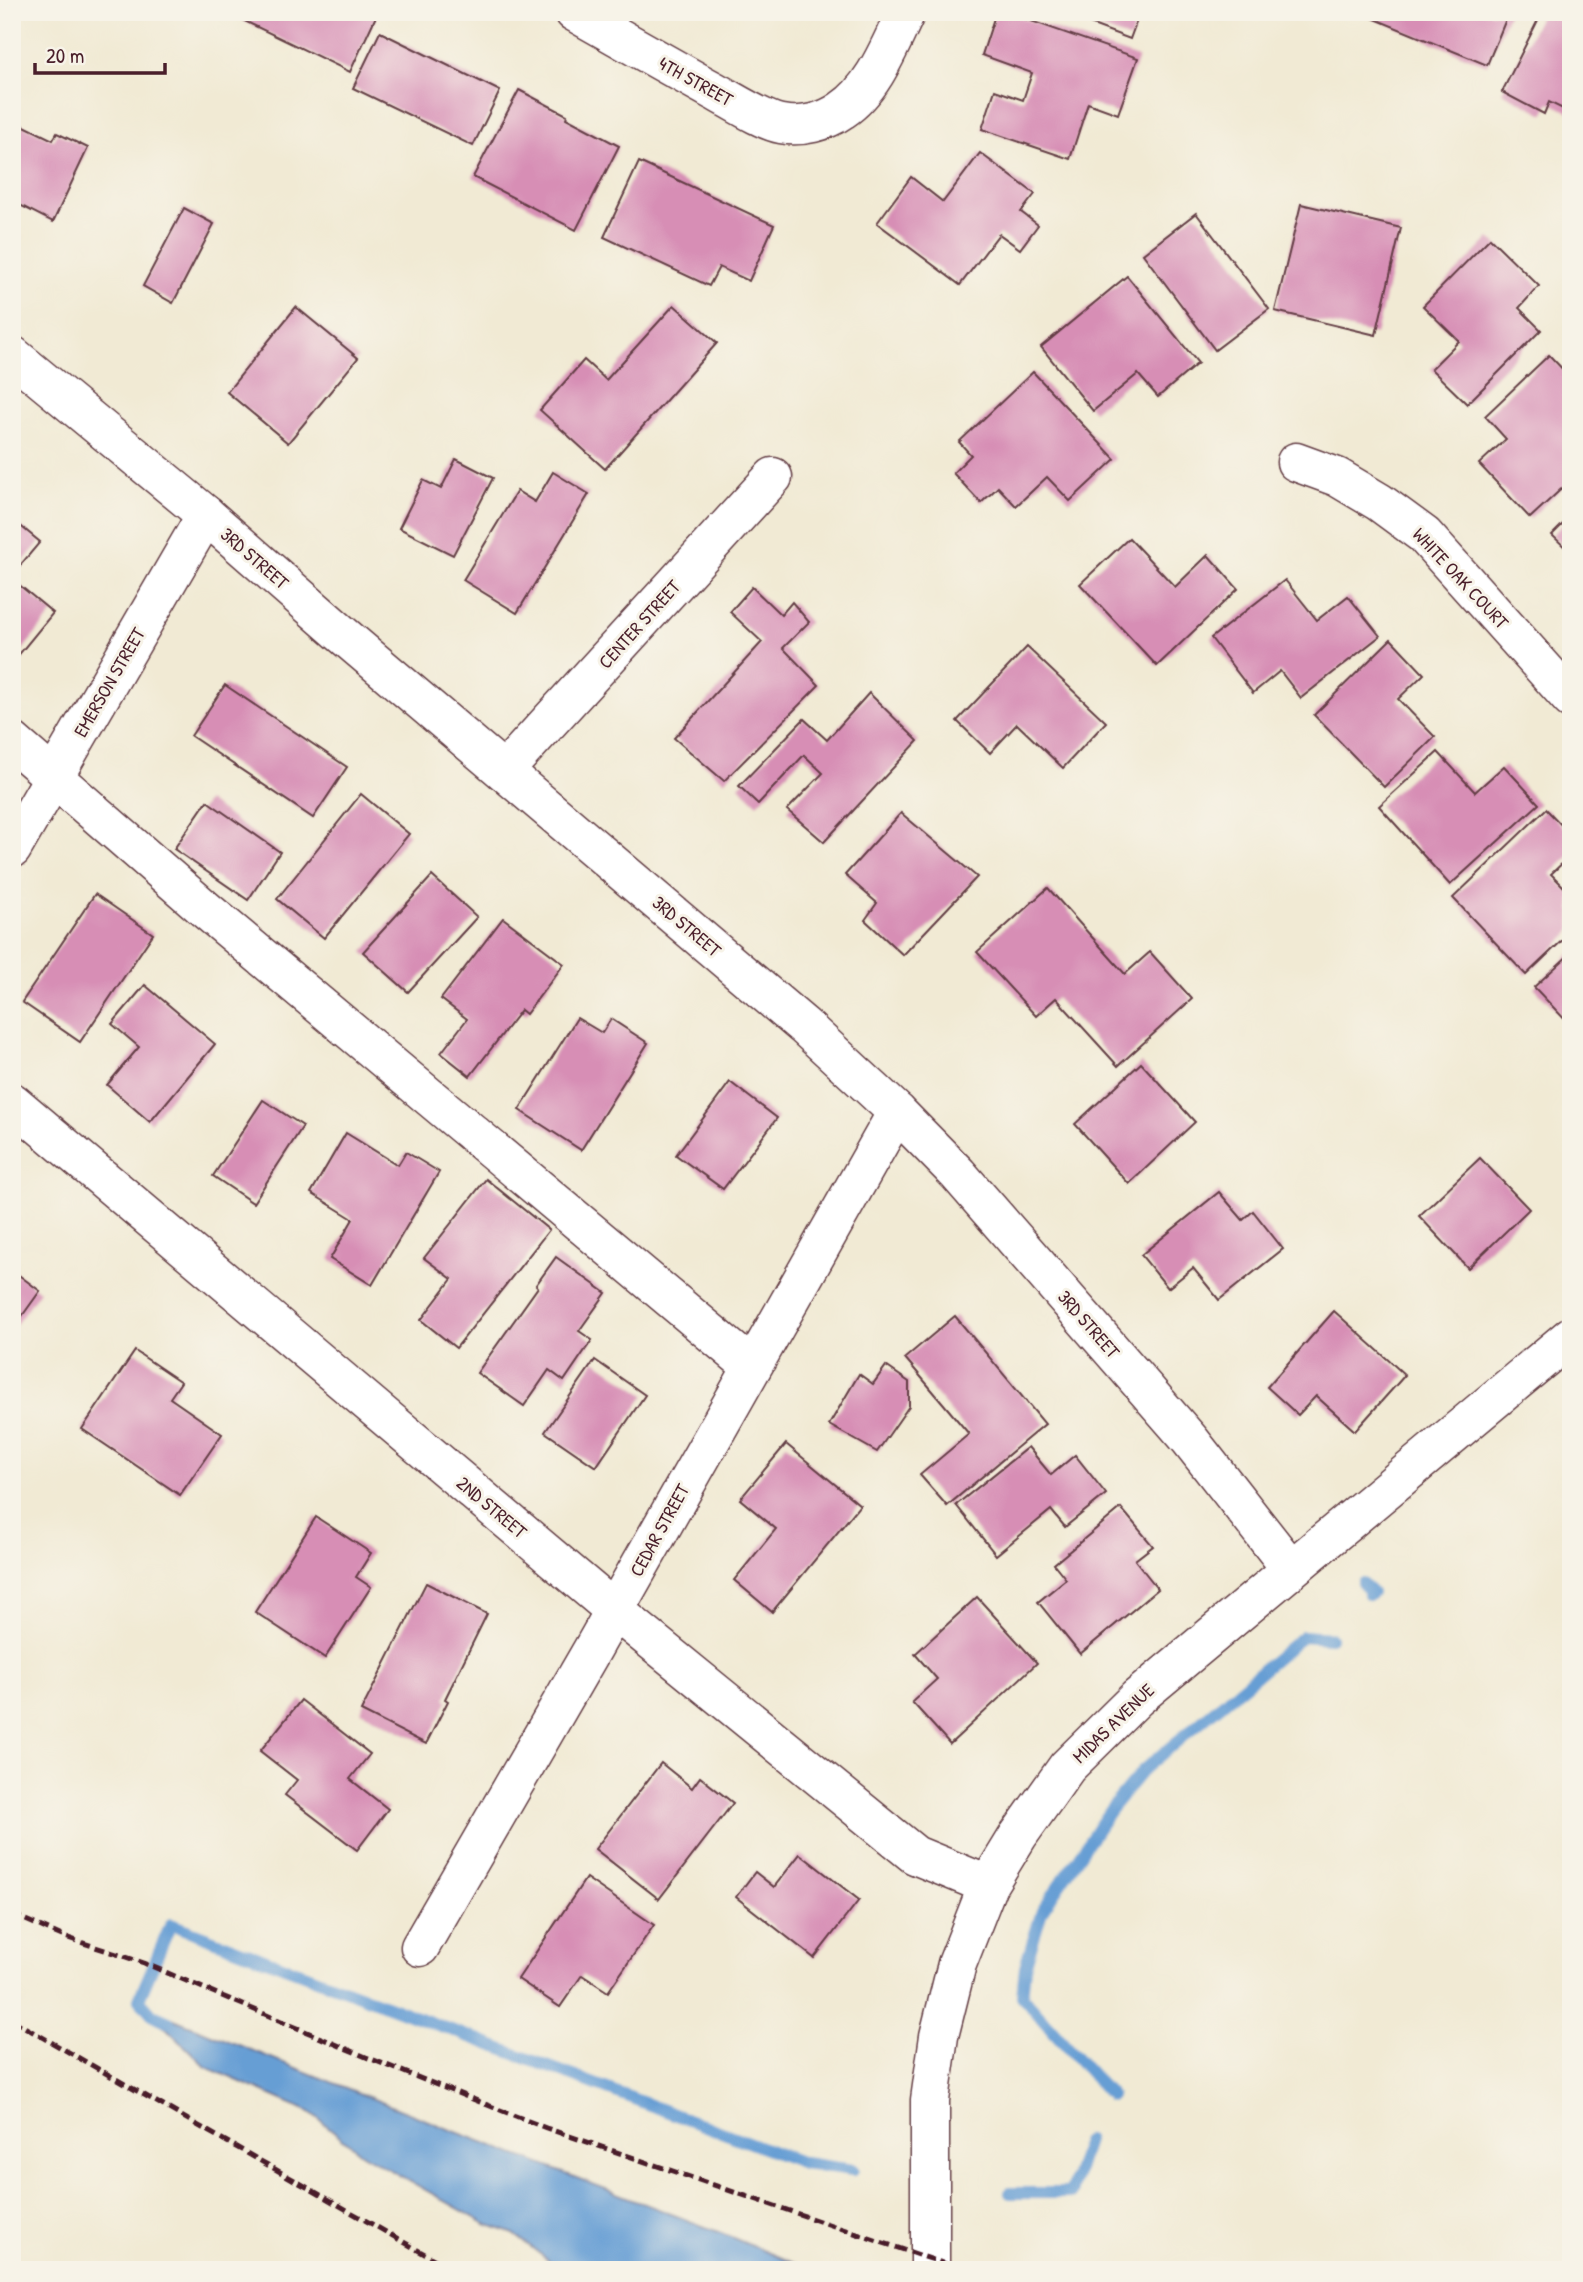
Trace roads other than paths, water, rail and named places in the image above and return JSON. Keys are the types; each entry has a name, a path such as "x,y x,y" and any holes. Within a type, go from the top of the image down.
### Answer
{"street":[{"name":"4TH STREET","path":"573,12 741,106 779,124 802,125 825,120 858,97 884,58 906,12"},
{"name":"3RD STREET","path":"12,355 206,515 343,635 804,1026 897,1112 958,1174 1190,1440 1290,1569"},
{"name":"WHITE OAK COURT","path":"1296,461 1337,477 1379,502 1424,535 1571,699"},
{"name":"CENTER STREET","path":"504,771 773,477"},
{"name":"EMERSON STREET","path":"12,849 206,515"},
{"path":"12,740 206,910 752,1367"},
{"name":"2ND STREET","path":"12,1102 614,1611 915,1855 988,1885"},
{"name":"CEDAR STREET","path":"420,1947 897,1112"},
{"name":"MIDAS AVENUE","path":"930,2270 930,2100 939,2036 957,1964 988,1885 1018,1836 1068,1767 1137,1698 1571,1336"}],"water":[{"path":"154,2011 810,2270 561,2270 514,2234 486,2224 362,2154 310,2112 206,2067 153,2015"}],"waterway":[{"path":"1362,1583 1372,1593 1369,1595"},
{"path":"1111,2096 1022,1996 1025,1967 1042,1911 1110,1810 1143,1770 1303,1636 1330,1638"},
{"path":"169,2022 153,2015 139,1999 171,1924 803,2163 853,2170"},
{"path":"1010,2193 1071,2193 1087,2140"}],"railway":[{"path":"12,1914 62,1936 144,1963 366,2057 546,2128 963,2270"},
{"path":"12,2020 453,2270"}]}
